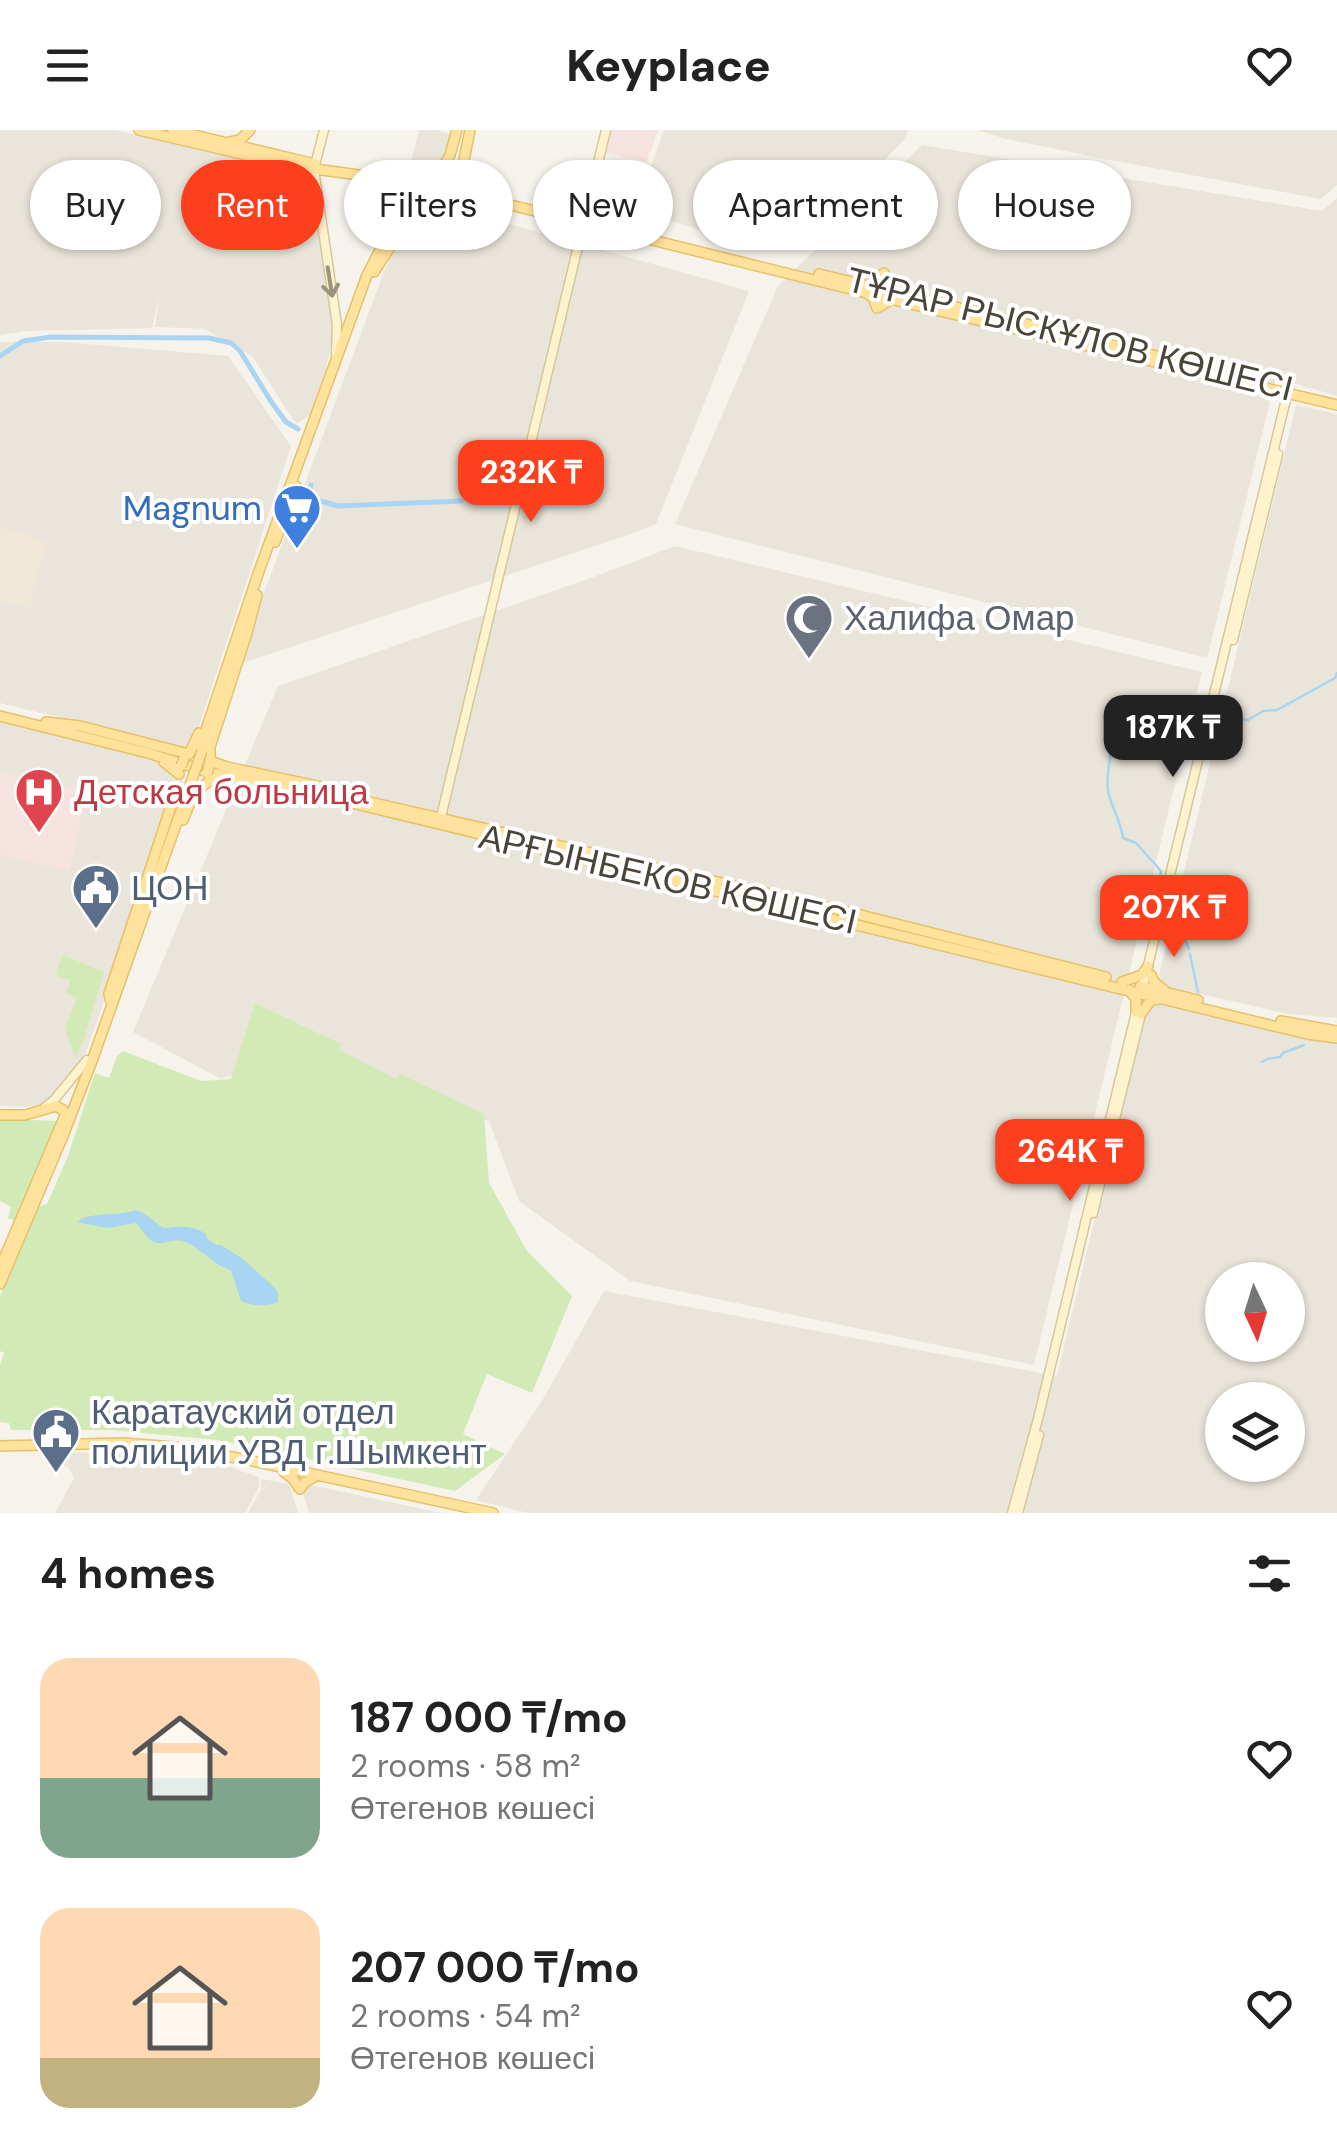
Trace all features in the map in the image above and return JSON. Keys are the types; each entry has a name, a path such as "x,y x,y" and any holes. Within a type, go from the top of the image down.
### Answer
{"main road":[{"path":"140,130 294,160"},
{"path":"173,130 275,160"},
{"path":"245,150 250,130"},
{"path":"222,142 237,142 250,130"},
{"path":"250,130 255,146 266,152"},
{"path":"316,160 324,130"},
{"path":"453,160 464,130"},
{"path":"460,160 464,156 464,130"},
{"path":"599,160 606,130"},
{"path":"324,236 342,327"},
{"name":"ТҰРАР РЫСКҰЛОВ КӨШЕСІ","path":"673,242 1337,402"},
{"path":"186,797 209,767 210,748 282,504 311,433 342,327 381,250"},
{"path":"0,1284 63,1136 186,797 189,759 317,429 369,274 387,250"},
{"path":"441,817 578,250"},
{"path":"884,276 895,296 877,308 867,289 884,276"},
{"path":"1015,1513 1291,390"},
{"path":"1139,1013 1151,1000 1167,995 1149,971 1291,390"},
{"name":"ТҰРАР РЫСКҰЛОВ КӨШЕСІ","path":"1291,390 1337,402"},
{"path":"1289,406 1306,397"},
{"name":"АРҒЫНБЕКОВ КӨШЕСІ","path":"0,712 199,765 1122,984"},
{"path":"46,724 80,726 189,759"},
{"path":"46,724 68,736 169,764 196,753 209,767 228,767 358,795 374,806"},
{"path":"186,797 189,759"},
{"path":"186,797 218,779 358,808 374,806"},
{"name":"АРҒЫНБЕКОВ КӨШЕСІ","path":"374,806 441,817 853,913 1145,990 1337,1035"},
{"path":"1015,1513 1035,1459 1139,1013 1134,994 1122,984 1149,971"},
{"path":"0,1268 89,1060"},
{"path":"0,1114 41,1110 89,1060"},
{"path":"68,1084 77,1074 81,1076"},
{"path":"0,1114 34,1114 56,1106 65,1116"},
{"path":"0,1448 124,1443 174,1447 493,1513"},
{"path":"0,1448 173,1450 475,1513"}],"shaded area":[{"path":"0,130 115,130 244,160 181,160 181,250 322,250 333,338 316,411 296,424 252,356 205,329 155,327 160,293 152,328 0,335"},
{"path":"419,130 451,135 443,160 411,160"},
{"path":"610,130 658,130 648,160 604,153"},
{"path":"664,130 908,130 905,139 884,160 693,160 693,228 673,221 673,160 653,160"},
{"path":"977,130 1337,130 1337,185 1321,199 1006,139"},
{"path":"922,145 1013,160 958,160 958,250 1131,250 1131,179 1322,211 1337,198 1337,396 1276,378 1207,658 675,524 778,286 815,250 938,250 938,160 907,160"},
{"path":"513,225 533,231 533,250 602,250 749,291 656,524 237,665 390,256 398,250 513,250"},
{"path":"0,342 64,342 228,356 291,446 191,750 0,703"},
{"path":"1296,405 1337,414 1337,1018 1289,1014 1157,984"},
{"path":"0,527 48,543 30,608 0,601"},
{"path":"675,546 1202,672 1034,1365 630,1281 519,1201 489,1121 307,1064 219,1078 133,1032 278,686"},
{"path":"0,721 188,766 83,1060 53,1095 41,1104 27,1107 0,1106"},
{"name":"Детская больница","path":"0,771 88,790 69,871 0,855"},
{"path":"1148,997 1337,1042 1337,1513 528,1513 476,1500 543,1399 604,1291 1057,1376"},
{"path":"46,1452 155,1454 215,1462 259,1477 259,1487 245,1513 55,1513 74,1478 69,1468 45,1456"},
{"path":"262,1479 289,1484 298,1513 248,1513 262,1488"},
{"path":"306,1484 441,1513 309,1513 302,1489"}],"green space":[{"path":"63,955 104,972 75,1058 65,1029 77,998 66,993 70,980 55,975"},
{"path":"255,1003 341,1044 339,1050 396,1079 400,1074 484,1114 489,1183 527,1251 572,1296 532,1393 487,1374 463,1434 505,1454 455,1491 218,1440 111,1430 11,1430 9,1423 0,1422 0,1365 4,1353 0,1351 0,1296 38,1207 47,1204 68,1156 95,1073 109,1078 117,1056 123,1051 201,1081 231,1079"},
{"path":"0,1119 59,1121 16,1221 8,1218 11,1207 0,1201"}],"water":[{"path":"136,1210 164,1228 190,1227 206,1234 207,1239 243,1259 275,1288 278,1302 260,1305 241,1301 231,1270 183,1241 156,1243 136,1223 108,1228 77,1222 89,1216"}],"waterway":[{"path":"0,356 23,341 51,337 209,338 231,343 286,422 298,429"},
{"path":"311,485 307,497 338,506 461,501"},
{"path":"1211,735 1240,719 1277,710 1335,678 1337,673"},
{"path":"1164,890 1161,871 1136,843 1123,838 1109,797 1113,725 1117,719 1131,718 1193,735"},
{"path":"1167,898 1189,949"},
{"path":"1190,954 1198,992"},
{"path":"1262,1062 1304,1045"}],"place":[{"name":"Magnum","path":"297,550"},
{"name":"Халифа Омар","path":"809,660"},
{"name":"Детская больница","path":"39,834"},
{"name":"ЦОН","path":"96,930"},
{"name":"Каратауский отдел полиции УВД г.Шымкент","path":"56,1474"}]}
